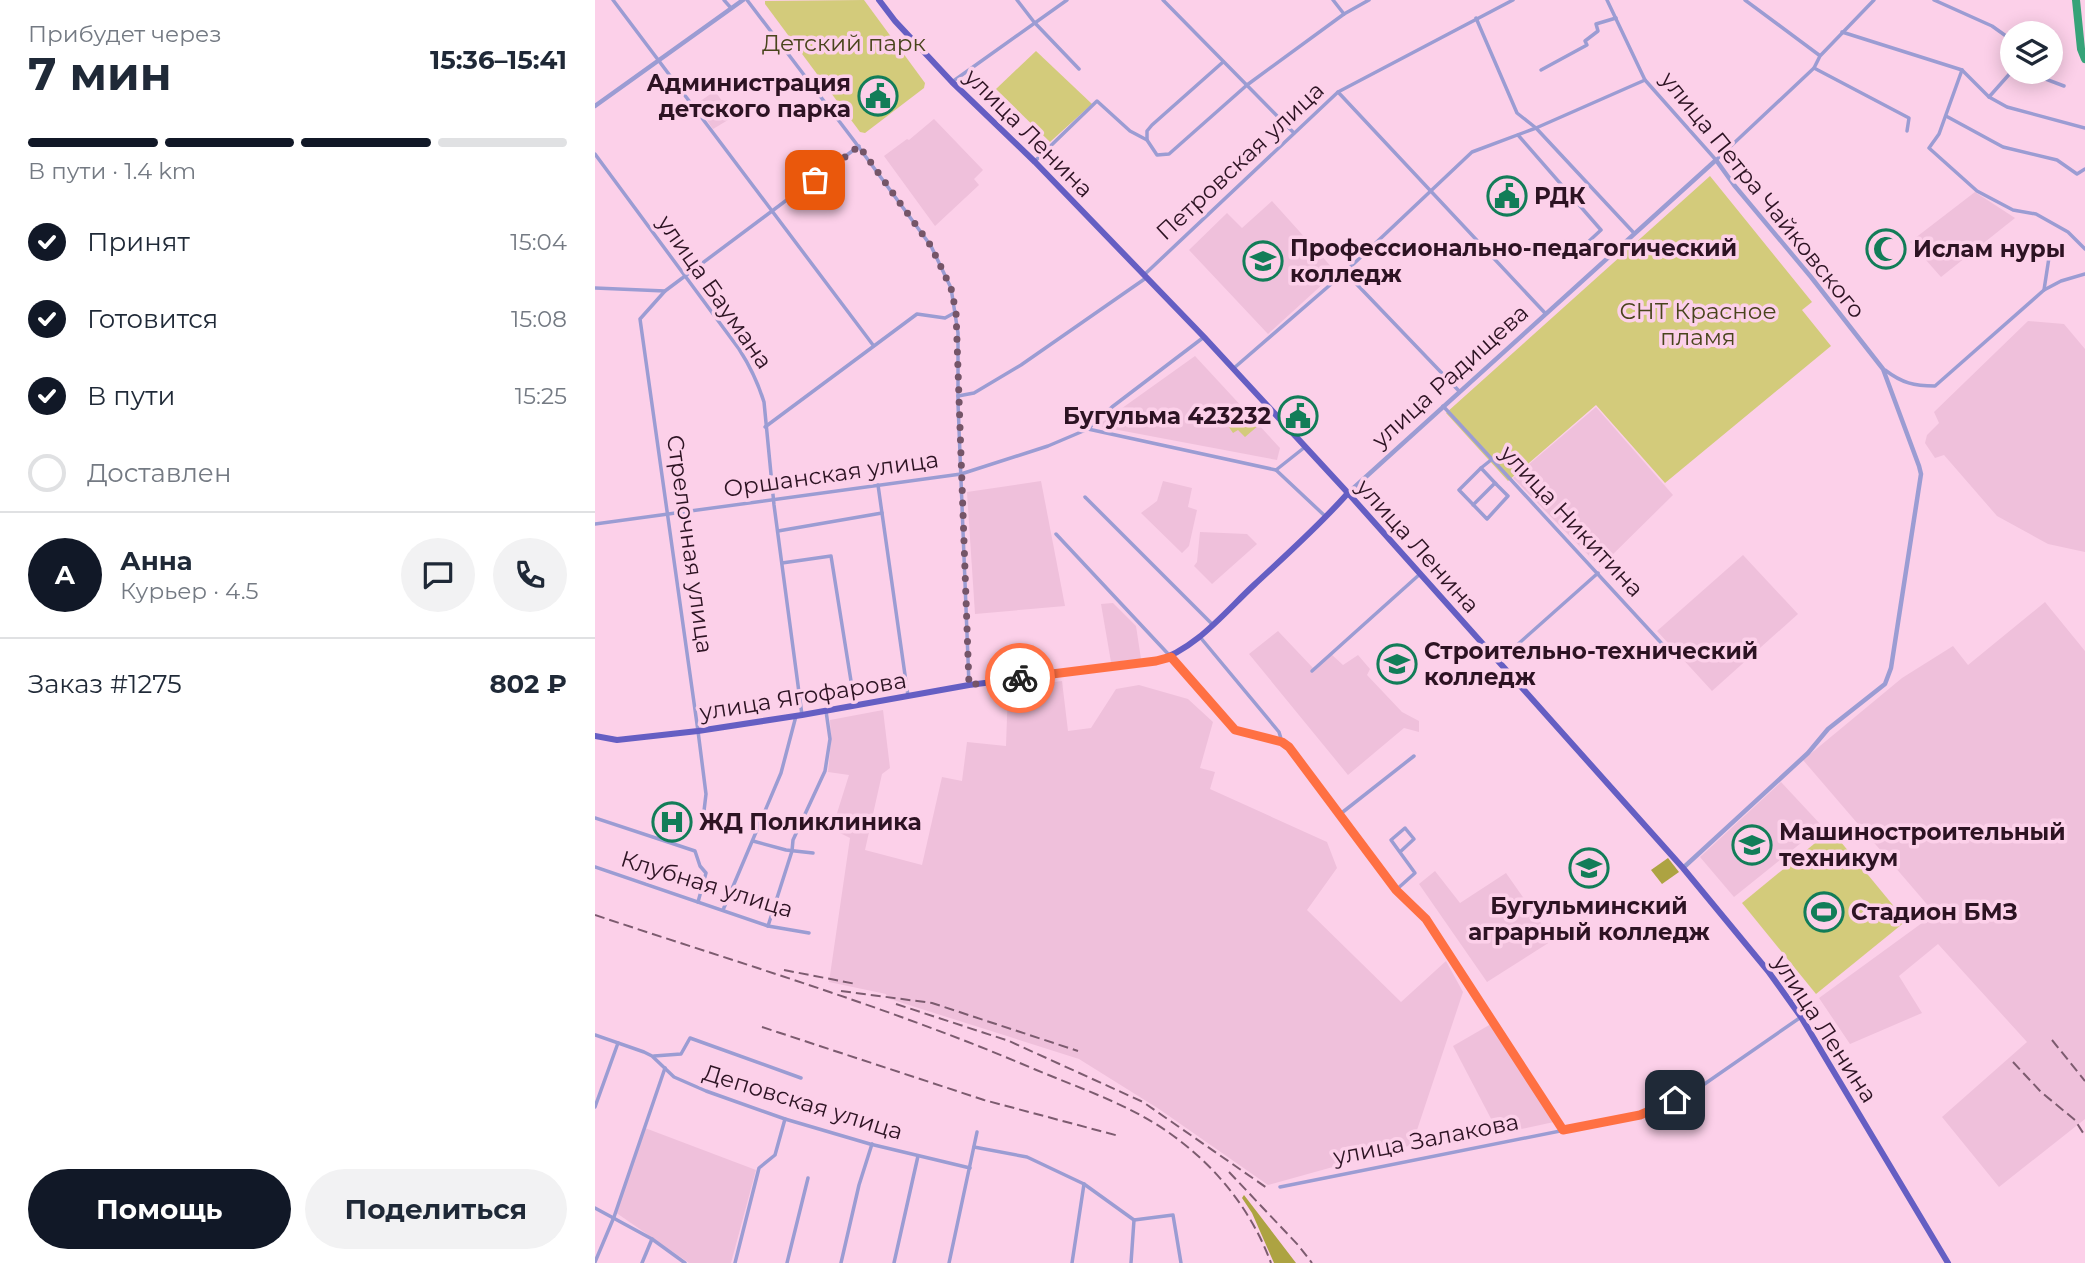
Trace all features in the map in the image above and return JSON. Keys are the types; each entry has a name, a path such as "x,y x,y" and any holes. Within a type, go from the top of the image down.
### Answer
{"main road":[{"name":"улица Ленина","path":"879,0 952,82 1035,162 1204,337 1348,493 1683,867 1762,963 1801,1017 1948,1263"},
{"name":"улица Радищева","path":"1017,679 1171,657 1212,625 1348,493"},
{"name":"улица Ягофарова","path":"595,736 617,740 698,731 1017,679"}],"street":[{"path":"613,0 873,345"},
{"path":"724,0 731,8"},
{"path":"595,106 745,0 859,146 931,246 951,288 956,312 969,685"},
{"path":"1017,0 1079,69"},
{"path":"952,82 1067,0"},
{"path":"1163,0 1294,133"},
{"path":"1333,0 1345,13"},
{"path":"1223,62 1152,125 1146,134 1157,155 1174,151 1247,85 1345,13 1369,0"},
{"name":"Петровская улица","path":"958,397 974,393 1021,365 1145,276 1338,92 1513,0"},
{"name":"улица Петра Чайковского","path":"1607,0 1645,79 1716,160 1883,369 1903,383 1935,386 2044,290 2061,281 2085,274"},
{"path":"1745,0 1819,56"},
{"path":"1716,160 1814,68 1819,56 1874,0"},
{"path":"1934,0 2000,32"},
{"path":"1476,18 1517,113 1536,128 1633,233"},
{"path":"1541,70 1587,45 1585,41 1598,31 1596,24 1616,18"},
{"path":"1842,32 1962,70 1989,97 2007,107 2085,128"},
{"path":"1814,68 1909,118 1907,131"},
{"path":"1962,70 1940,134 1929,148 1977,191 2013,210 2036,214 2068,232 2080,241 2085,249"},
{"path":"1232,369 1345,272 1472,152 1536,128 1645,79"},
{"path":"1989,97 2001,84"},
{"path":"2059,84 2064,86"},
{"path":"1338,92 1545,313"},
{"path":"1035,162 1097,101 1130,131 1147,140"},
{"path":"1946,116 2003,147 2057,160 2077,174 2085,169"},
{"path":"1518,135 1601,230 1574,256"},
{"path":"595,288 665,291 859,146"},
{"name":"улица Баумана","path":"595,154 687,276 750,366 764,402 799,716"},
{"name":"улица Радищева","path":"1348,493 1716,160"},
{"path":"2044,290 2050,251"},
{"path":"1345,272 1459,391"},
{"name":"Стрелочная улица","path":"665,291 640,319 698,731 706,794 704,811"},
{"path":"765,427 917,313 944,318 956,312"},
{"name":"Оршанская улица","path":"595,524 961,474 1048,446 1088,429 1112,407 1204,337"},
{"name":"улица Петра Чайковского","path":"1683,867 1808,753 1828,729 1885,684 1891,668 1921,474 1883,369"},
{"name":"улица Никитина","path":"1443,406 1676,659"},
{"path":"1088,429 1276,470 1326,517"},
{"path":"1276,470 1305,447"},
{"path":"1481,468 1508,496 1487,519 1459,490 1481,468 1492,460"},
{"path":"1473,505 1495,483"},
{"path":"878,485 908,696"},
{"path":"1085,496 1212,625"},
{"path":"778,531 882,513"},
{"path":"1056,534 1235,730 1282,742 1289,747 1396,890 1426,919 1563,1130"},
{"path":"782,563 831,555 855,706"},
{"path":"1498,662 1598,573"},
{"path":"1312,671 1420,574"},
{"path":"1199,636 1279,732 1282,742"},
{"path":"768,926 797,827 825,772 830,739 826,711"},
{"path":"722,911 781,773 799,716"},
{"path":"1339,815 1414,756"},
{"path":"595,818 695,851 700,866 706,873 698,902"},
{"path":"1396,890 1415,873 1391,840 1405,828 1414,839 1400,852"},
{"path":"753,841 813,853"},
{"name":"Клубная улица","path":"595,867 768,926 809,933"},
{"name":"улица Залакова","path":"1279,1187 1640,1115 1693,1092 1801,1017"},
{"name":"Деповская улица","path":"595,1035 652,1056 674,1077 687,1084 785,1119 970,1168"},
{"path":"652,1056 681,1054 690,1038 801,1078"},
{"path":"595,1107 618,1043"},
{"path":"595,1262 614,1217 665,1068"},
{"path":"736,1263 759,1168 775,1155 785,1119"},
{"path":"949,1263 977,1132"},
{"path":"841,1263 859,1185 872,1144"},
{"path":"974,1147 1027,1157 1084,1184 1133,1220 1174,1215 1181,1263"},
{"path":"894,1263 918,1156"},
{"path":"787,1263 808,1178"},
{"path":"1072,1263 1084,1184"},
{"path":"595,1208 652,1239 685,1263"},
{"path":"1131,1263 1133,1220"},
{"path":"642,1263 652,1239"}],"shaded area":[{"path":"715,91 733,117 713,129 696,104"},
{"path":"934,119 983,170 974,179 979,185 935,226 884,156"},
{"path":"1975,192 2015,218 1941,277 1910,242"},
{"name":"Профессионально-педагогический колледж","path":"1272,201 1336,272 1268,334 1189,250 1227,213 1242,228"},
{"path":"2028,321 2064,324 2085,349 2085,552 2048,544 1997,516 1944,455 1935,458 1925,443 1927,435 1939,423 1934,412"},
{"path":"1195,356 1280,448 1277,460 1097,426"},
{"path":"1596,407 1673,495 1600,567 1513,478"},
{"path":"1041,481 1065,606 975,614 967,492"},
{"path":"1163,481 1192,488 1188,507 1197,510 1189,546 1182,553 1141,513 1157,501"},
{"path":"1200,532 1247,534 1257,544 1212,584 1194,566 1197,562"},
{"path":"1743,555 1798,614 1712,691 1657,631"},
{"path":"2045,602 2085,651 2085,1119 1999,1187 1942,1117 2027,1042 1938,944 1899,976 1922,1013 1850,1044 1819,998 1922,923 1931,909 1803,760 1902,678 1953,646 1968,665"},
{"path":"1113,603 1136,626 1141,659 1111,662 1101,604"},
{"path":"1278,631 1313,668 1330,653 1343,665 1358,655 1370,669 1367,675 1402,712 1419,721 1419,732 1404,728 1348,775 1249,654"},
{"path":"1062,681 1068,731 1091,728 1116,689 1139,685 1188,699 1213,722 1200,768 1215,772 1210,789 1327,842 1337,868 1307,910 1401,1002 1446,961 1463,992 1412,1145 1268,1185 1159,1109 1079,1059 887,998 886,994 829,982 850,838 832,829 849,775 828,772 830,720 883,710 890,768 882,774 865,850 922,865 942,777 962,781 967,742 1006,746 1008,688"},
{"path":"1781,782 1822,826 1734,897 1700,857"},
{"path":"1668,858 1679,872 1662,884 1651,870"},
{"path":"1435,871 1460,903 1506,873 1553,940 1487,982 1419,884"},
{"path":"1491,1024 1554,1122 1499,1134 1453,1046"},
{"path":"645,1128 756,1170 731,1263 689,1263 615,1212"},
{"path":"1244,1195 1296,1263 1274,1263 1252,1213 1242,1198"}],"green space":[{"name":"Детский парк","path":"864,0 925,83 924,88 865,133 860,132 765,4 765,1"},
{"path":"1036,51 1092,104 1050,142 996,89"},
{"name":"СНТ Красное пламя","path":"1710,176 1812,302 1802,310 1831,346 1665,483 1596,405 1508,481 1446,413"},
{"path":"1243,409 1259,425 1245,437 1238,430 1233,433 1226,423"},
{"name":"Стадион БМЗ","path":"1831,830 1906,921 1816,994 1742,903"}],"waterway":[{"path":"2076,0 2081,49 2085,59"}],"railway":[{"path":"595,915 926,1026 1137,1113 1185,1145 1216,1174 1253,1224 1271,1263"},
{"path":"784,970 856,984"},
{"path":"841,991 932,1003 1078,1051"},
{"path":"896,1004 1009,1041 1143,1102 1267,1188"},
{"path":"762,1027 984,1100 1119,1136"},
{"path":"2052,1040 2085,1081"},
{"path":"2013,1062 2041,1092 2075,1120 2085,1136"},
{"path":"1229,1172 1312,1263"}],"way so far":[{"path":"815,180 859,146 931,246 951,288 958,333 958,403 969,685 1020,678"}],"place":[{"name":"Администрация детского парка","path":"878,96"},
{"name":"РДК","path":"1507,196"},
{"name":"Ислам нуры","path":"1886,249"},
{"name":"Профессионально-педагогический колледж","path":"1263,261"},
{"name":"Бугульма 423232","path":"1298,416"},
{"name":"Строительно-технический колледж","path":"1397,664"},
{"name":"ЖД Поликлиника","path":"672,822"},
{"name":"Машиностроительный техникум","path":"1752,845"},
{"name":"Бугульминский аграрный колледж","path":"1589,868"},
{"name":"Стадион БМЗ","path":"1824,912"}],"route":[{"path":"1020,678 1171,657 1235,730 1282,742 1289,747 1396,890 1426,919 1563,1130 1640,1115 1675,1100"}]}
